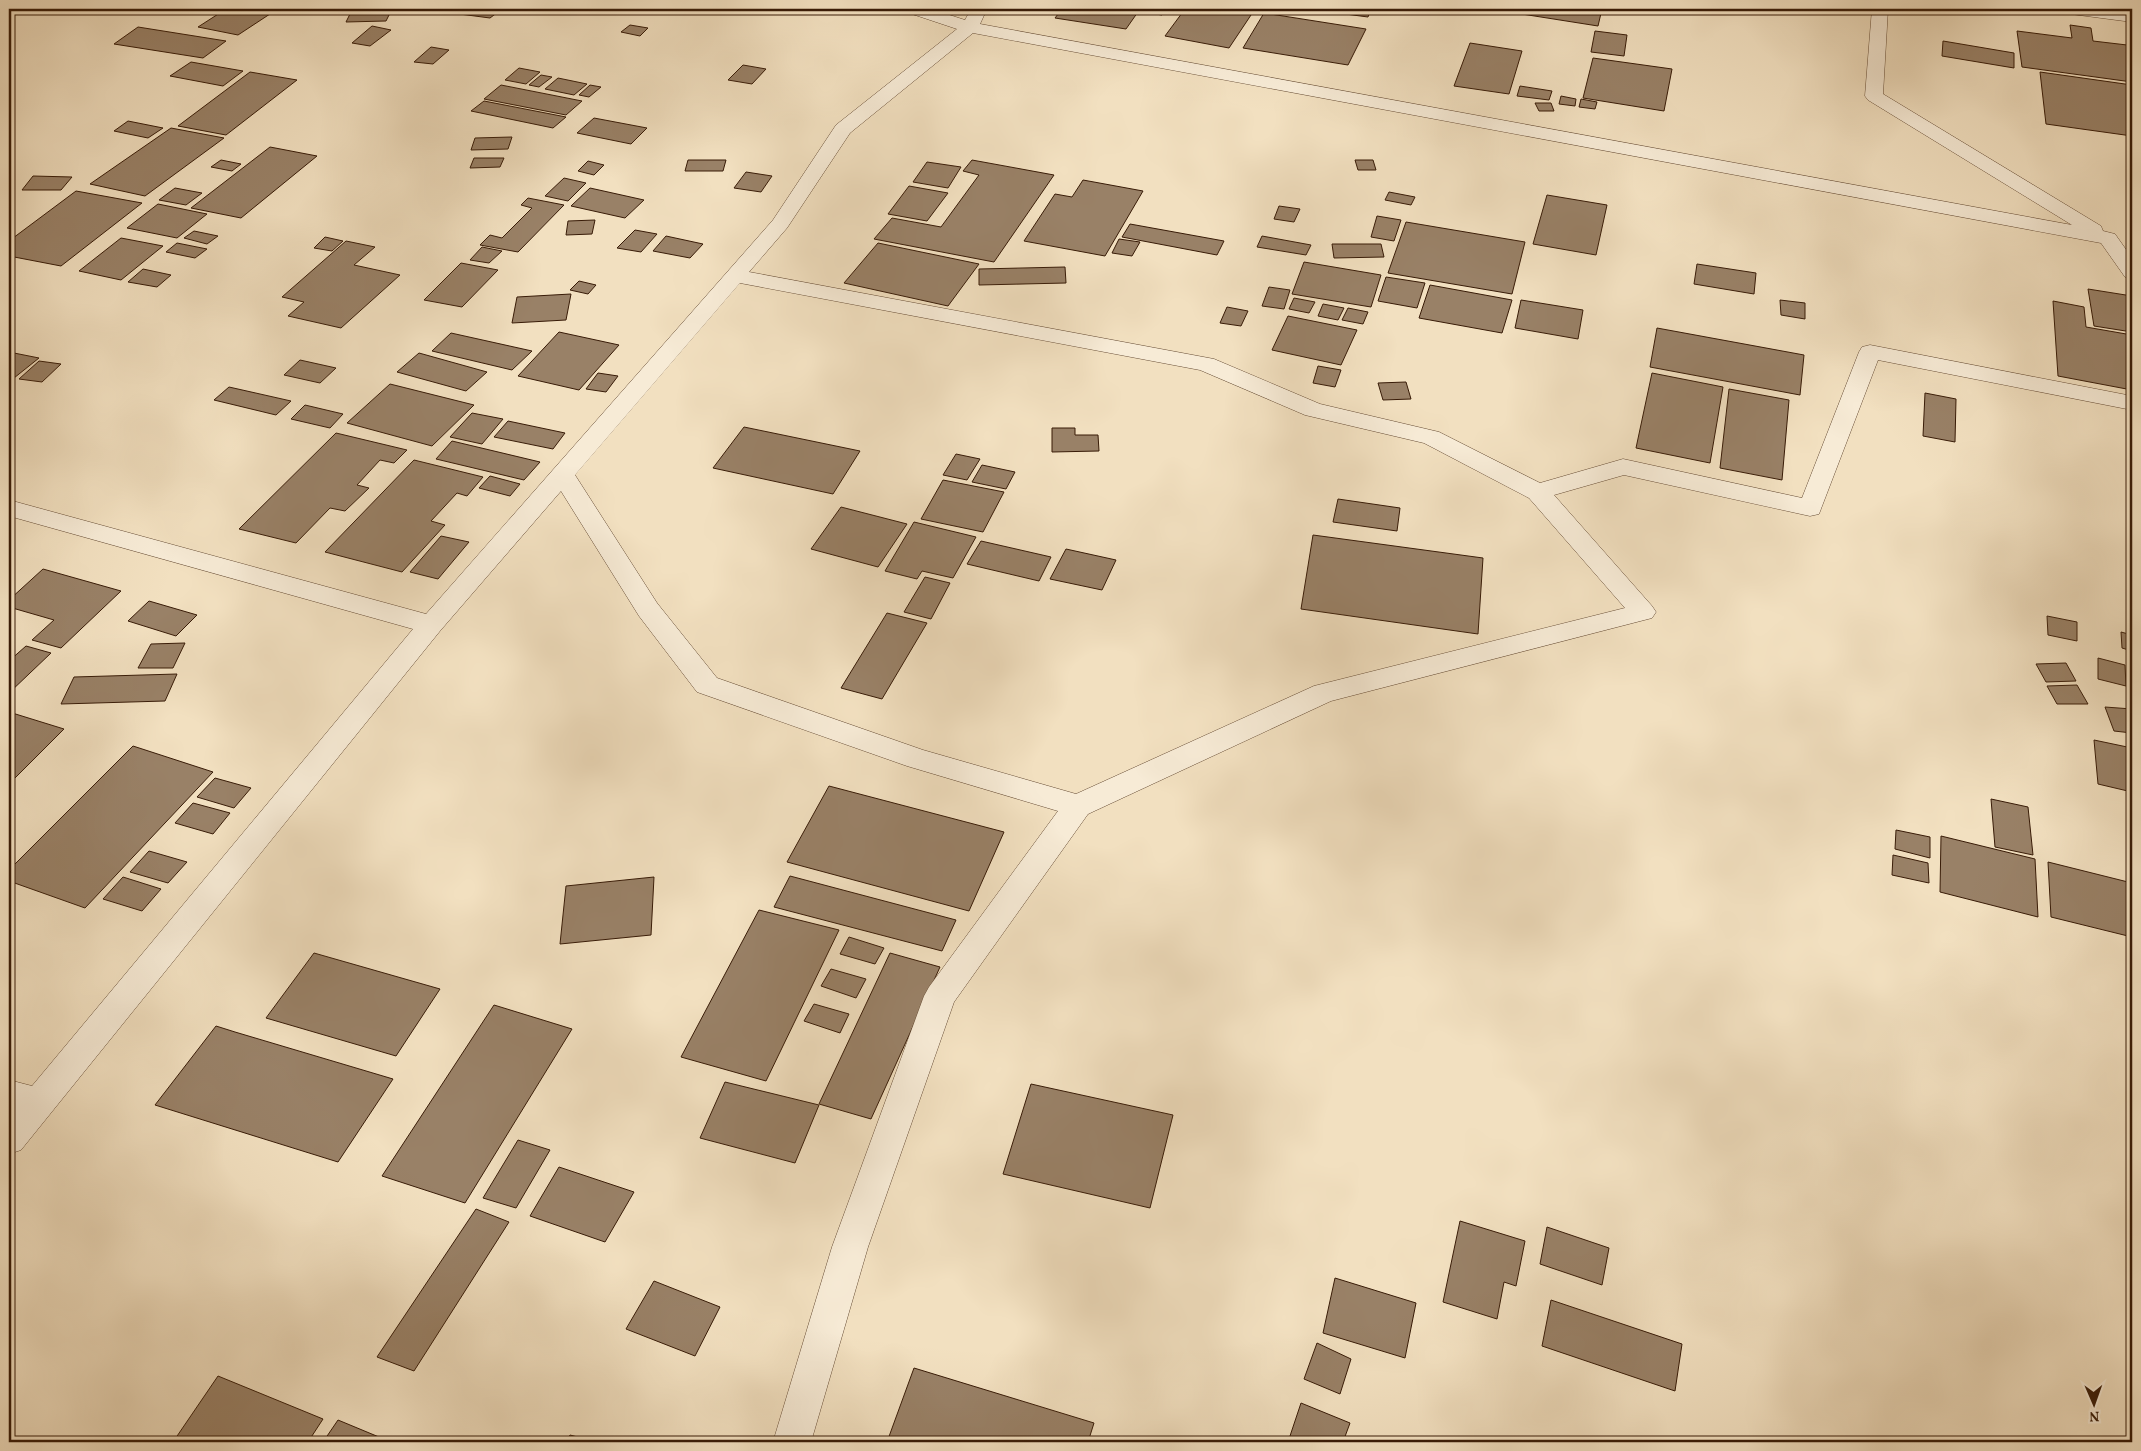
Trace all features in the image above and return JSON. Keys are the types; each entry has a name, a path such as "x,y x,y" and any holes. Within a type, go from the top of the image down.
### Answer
{"street":[{"path":"915,9 975,18 2108,238 2132,273"},
{"path":"1880,9 1874,96 2132,252"},
{"path":"2070,9 2132,17"},
{"path":"9,1139 23,1099 431,625 780,224 843,129 975,18"},
{"path":"735,276 1206,364 1313,410 1431,437 1538,492 1643,612 1324,693 1078,806 940,996 850,1247 792,1442"},
{"path":"1538,492 1623,466 1810,508 1870,352 2132,403"},
{"path":"563,474 646,608 707,686 917,759 1078,806"},
{"path":"9,508 431,625"}],"building":[{"path":"226,9 256,9 273,12 238,35 198,27"},
{"path":"457,9 502,9 490,18 452,13"},
{"path":"1062,9 1140,9 1126,29 1055,18"},
{"path":"1144,9 1166,9 1162,15 1142,12"},
{"path":"1185,9 1255,9 1229,48 1165,36"},
{"path":"1308,9 1371,9 1368,17"},
{"path":"1490,9 1602,9 1598,26"},
{"path":"391,11 386,21 346,22 351,12"},
{"path":"1264,13 1366,29 1348,65 1243,48"},
{"path":"630,25 648,28 640,36 621,32"},
{"path":"2070,25 2091,28 2093,41 2127,45 2132,67 2132,82 2022,67 2017,31 2072,38"},
{"path":"372,26 391,30 370,46 352,43"},
{"path":"138,27 226,41 203,58 114,44"},
{"path":"1595,31 1627,35 1624,56 1591,52"},
{"path":"1943,41 2014,53 2014,68 1942,56"},
{"path":"1470,43 1522,51 1509,94 1454,86"},
{"path":"431,47 449,50 433,64 414,62"},
{"path":"1593,58 1672,69 1664,111 1583,98"},
{"path":"191,62 243,71 223,86 170,76"},
{"path":"743,65 766,69 752,84 728,80"},
{"path":"519,68 540,72 526,84 505,80"},
{"path":"250,72 297,80 226,135 178,126"},
{"path":"2040,72 2132,85 2132,136 2046,124"},
{"path":"541,75 552,77 539,87 529,85"},
{"path":"558,78 587,84 574,95 545,89"},
{"path":"501,85 582,101 566,115 484,99"},
{"path":"590,85 601,87 589,97 579,95"},
{"path":"1520,86 1552,91 1549,100 1517,96"},
{"path":"1561,96 1576,99 1575,106 1559,104"},
{"path":"1581,99 1597,102 1595,109 1579,107"},
{"path":"484,101 566,117 553,128 471,111"},
{"path":"1535,103 1551,103 1554,111 1539,111"},
{"path":"594,118 647,128 631,144 577,133"},
{"path":"128,121 163,128 148,138 114,131"},
{"path":"171,128 224,138 145,196 90,184"},
{"path":"512,137 508,149 471,150 475,138"},
{"path":"270,147 317,156 241,218 191,208"},
{"path":"474,158 504,158 500,167 470,168"},
{"path":"221,160 241,164 232,171 211,167"},
{"path":"688,160 726,160 723,171 685,171"},
{"path":"972,160 1054,175 994,262 874,239 892,218 941,227 979,175 963,171"},
{"path":"1355,160 1373,160 1376,170 1358,170"},
{"path":"588,161 604,165 594,175 578,171"},
{"path":"927,162 961,167 948,188 913,182"},
{"path":"746,172 772,176 761,192 734,188"},
{"path":"33,176 72,177 61,190 22,190"},
{"path":"564,178 586,183 568,201 545,196"},
{"path":"1083,180 1143,191 1105,256 1024,241 1055,194 1072,197"},
{"path":"909,186 948,193 927,221 888,214"},
{"path":"175,188 202,193 186,205 159,200"},
{"path":"590,188 644,200 625,218 571,206"},
{"path":"76,191 142,203 61,266 9,256 9,241"},
{"path":"1389,192 1415,197 1411,205 1385,200"},
{"path":"1547,195 1607,205 1596,255 1533,244"},
{"path":"528,198 564,205 518,252 480,245 490,235 502,238 532,208 521,205"},
{"path":"158,204 207,214 177,238 127,228"},
{"path":"1279,206 1300,209 1294,222 1274,219"},
{"path":"1377,216 1401,220 1394,241 1371,237"},
{"path":"595,220 592,234 566,235 568,221"},
{"path":"1406,222 1525,242 1512,294 1388,273"},
{"path":"1130,224 1224,241 1217,255 1122,237"},
{"path":"635,230 657,234 641,252 617,248"},
{"path":"194,231 218,236 207,244 184,238"},
{"path":"666,236 703,244 690,258 653,251"},
{"path":"1262,236 1311,245 1306,255 1257,247"},
{"path":"325,237 343,241 332,251 314,248"},
{"path":"121,238 163,246 121,280 79,271"},
{"path":"1119,239 1140,242 1132,256 1112,253"},
{"path":"346,241 375,247 354,265 400,275 341,328 288,316 304,302 282,297"},
{"path":"177,243 207,249 195,258 166,252"},
{"path":"878,243 979,264 948,306 844,283"},
{"path":"1332,244 1381,244 1384,257 1334,258"},
{"path":"482,247 502,251 489,263 470,260"},
{"path":"1304,262 1381,275 1371,307 1292,294"},
{"path":"461,263 498,270 462,307 424,300"},
{"path":"1697,264 1756,273 1754,294 1694,284"},
{"path":"1065,267 1066,283 979,285 979,269"},
{"path":"143,269 171,275 157,287 128,282"},
{"path":"1386,277 1425,283 1417,308 1378,301"},
{"path":"579,281 596,285 588,294 570,290"},
{"path":"1430,285 1512,300 1502,333 1419,318"},
{"path":"1269,287 1290,290 1284,309 1262,306"},
{"path":"2088,289 2132,296 2132,332 2094,326"},
{"path":"571,294 566,320 512,323 517,297"},
{"path":"1294,298 1315,302 1309,313 1289,309"},
{"path":"1521,300 1583,310 1578,339 1515,328"},
{"path":"1780,300 1805,303 1805,319 1781,315"},
{"path":"2053,301 2084,307 2086,327 2132,335 2132,390 2058,376"},
{"path":"1323,304 1344,308 1338,320 1318,316"},
{"path":"1227,307 1248,311 1241,326 1220,323"},
{"path":"1348,308 1368,312 1363,324 1342,320"},
{"path":"1288,316 1357,330 1341,365 1272,350"},
{"path":"1657,328 1804,355 1800,395 1650,367"},
{"path":"559,332 619,345 579,390 518,376"},
{"path":"451,333 532,351 512,370 432,351"},
{"path":"9,352 39,358 9,382"},
{"path":"419,353 487,372 466,391 397,372"},
{"path":"300,360 336,368 320,383 284,375"},
{"path":"39,361 61,364 42,382 19,379"},
{"path":"1318,366 1341,370 1335,387 1313,383"},
{"path":"598,373 618,376 606,392 586,389"},
{"path":"1652,373 1723,387 1710,463 1636,448"},
{"path":"1406,382 1411,399 1383,400 1378,383"},
{"path":"390,384 474,405 432,446 347,423"},
{"path":"229,387 291,401 276,415 214,400"},
{"path":"1729,389 1789,400 1782,480 1720,468"},
{"path":"1925,393 1956,399 1955,442 1923,436"},
{"path":"305,405 343,414 330,428 291,419"},
{"path":"472,413 503,419 482,444 450,437"},
{"path":"508,421 565,433 553,449 494,437"},
{"path":"744,427 860,451 833,494 713,468"},
{"path":"1052,428 1075,428 1075,435 1098,435 1099,451 1052,452"},
{"path":"336,433 407,450 394,463 380,460 357,485 369,488 345,511 330,508 296,543 239,529"},
{"path":"452,441 540,462 524,480 436,459"},
{"path":"956,454 980,459 967,480 943,475"},
{"path":"414,460 483,477 467,496 457,493 431,521 445,525 402,572 325,552"},
{"path":"982,465 1015,472 1006,489 972,482"},
{"path":"490,476 520,484 510,496 479,488"},
{"path":"943,480 1004,492 983,532 921,519"},
{"path":"1338,499 1400,508 1397,531 1333,522"},
{"path":"841,507 907,524 878,567 811,549"},
{"path":"914,522 976,537 953,578 922,571 917,579 885,571"},
{"path":"1313,535 1483,558 1478,634 1301,609"},
{"path":"441,536 469,542 438,579 410,572"},
{"path":"981,541 1051,557 1039,581 967,564"},
{"path":"1066,549 1116,560 1102,590 1050,579"},
{"path":"43,569 121,591 61,648 32,640 54,620 9,607 9,600"},
{"path":"925,577 950,583 931,619 904,612"},
{"path":"149,601 197,615 176,636 128,621"},
{"path":"887,613 927,623 882,699 841,688"},
{"path":"2047,616 2077,622 2077,641 2048,635"},
{"path":"2121,632 2132,635 2132,651 2122,648"},
{"path":"185,643 173,668 138,668 151,644"},
{"path":"26,646 51,653 9,693 9,661"},
{"path":"2098,658 2125,665 2126,686 2098,679"},
{"path":"2066,663 2076,681 2046,682 2036,664"},
{"path":"177,674 165,701 61,704 74,677"},
{"path":"2077,685 2088,704 2057,704 2047,686"},
{"path":"2105,707 2132,709 2132,733 2114,731"},
{"path":"9,712 64,729 9,784"},
{"path":"2094,740 2132,748 2132,792 2098,784"},
{"path":"133,746 213,772 85,908 9,881 9,870"},
{"path":"215,778 251,788 234,808 197,797"},
{"path":"829,786 1004,832 969,911 787,862"},
{"path":"1991,799 2028,807 2033,855 1995,847"},
{"path":"193,803 230,813 213,834 175,823"},
{"path":"1896,830 1930,837 1930,858 1895,849"},
{"path":"1941,836 2035,859 2038,917 1940,892"},
{"path":"149,851 187,862 168,883 130,872"},
{"path":"1893,855 1928,863 1929,883 1892,875"},
{"path":"2048,862 2132,883 2132,937 2051,917"},
{"path":"790,876 956,920 942,951 774,907"},
{"path":"123,877 161,889 142,911 103,899"},
{"path":"654,877 651,935 560,944 566,886"},
{"path":"759,910 839,930 766,1081 681,1057"},
{"path":"849,937 884,948 875,964 840,954"},
{"path":"314,953 440,989 396,1056 266,1018"},
{"path":"890,953 940,967 871,1119 819,1104"},
{"path":"831,969 866,979 856,998 821,986"},
{"path":"814,1004 849,1014 840,1033 804,1021"},
{"path":"494,1005 572,1029 465,1203 382,1176"},
{"path":"216,1026 393,1079 338,1162 155,1105"},
{"path":"725,1082 819,1105 795,1163 700,1138"},
{"path":"1031,1084 1173,1115 1150,1208 1003,1174"},
{"path":"518,1140 550,1150 516,1208 483,1198"},
{"path":"559,1167 634,1192 605,1242 530,1216"},
{"path":"476,1209 509,1222 414,1371 377,1357"},
{"path":"1460,1221 1525,1241 1516,1286 1504,1282 1497,1319 1443,1302"},
{"path":"1547,1227 1609,1248 1602,1285 1540,1264"},
{"path":"1335,1278 1416,1303 1405,1358 1323,1333"},
{"path":"654,1281 720,1307 695,1356 626,1329"},
{"path":"1551,1300 1682,1344 1675,1391 1542,1346"},
{"path":"1317,1343 1351,1359 1340,1394 1304,1379"},
{"path":"914,1368 1094,1423 1088,1442 887,1442"},
{"path":"218,1376 323,1419 308,1442 173,1442"},
{"path":"1301,1403 1350,1423 1343,1442 1288,1442"},
{"path":"338,1420 391,1442 323,1442"},
{"path":"570,1435 597,1442 566,1442"}]}
